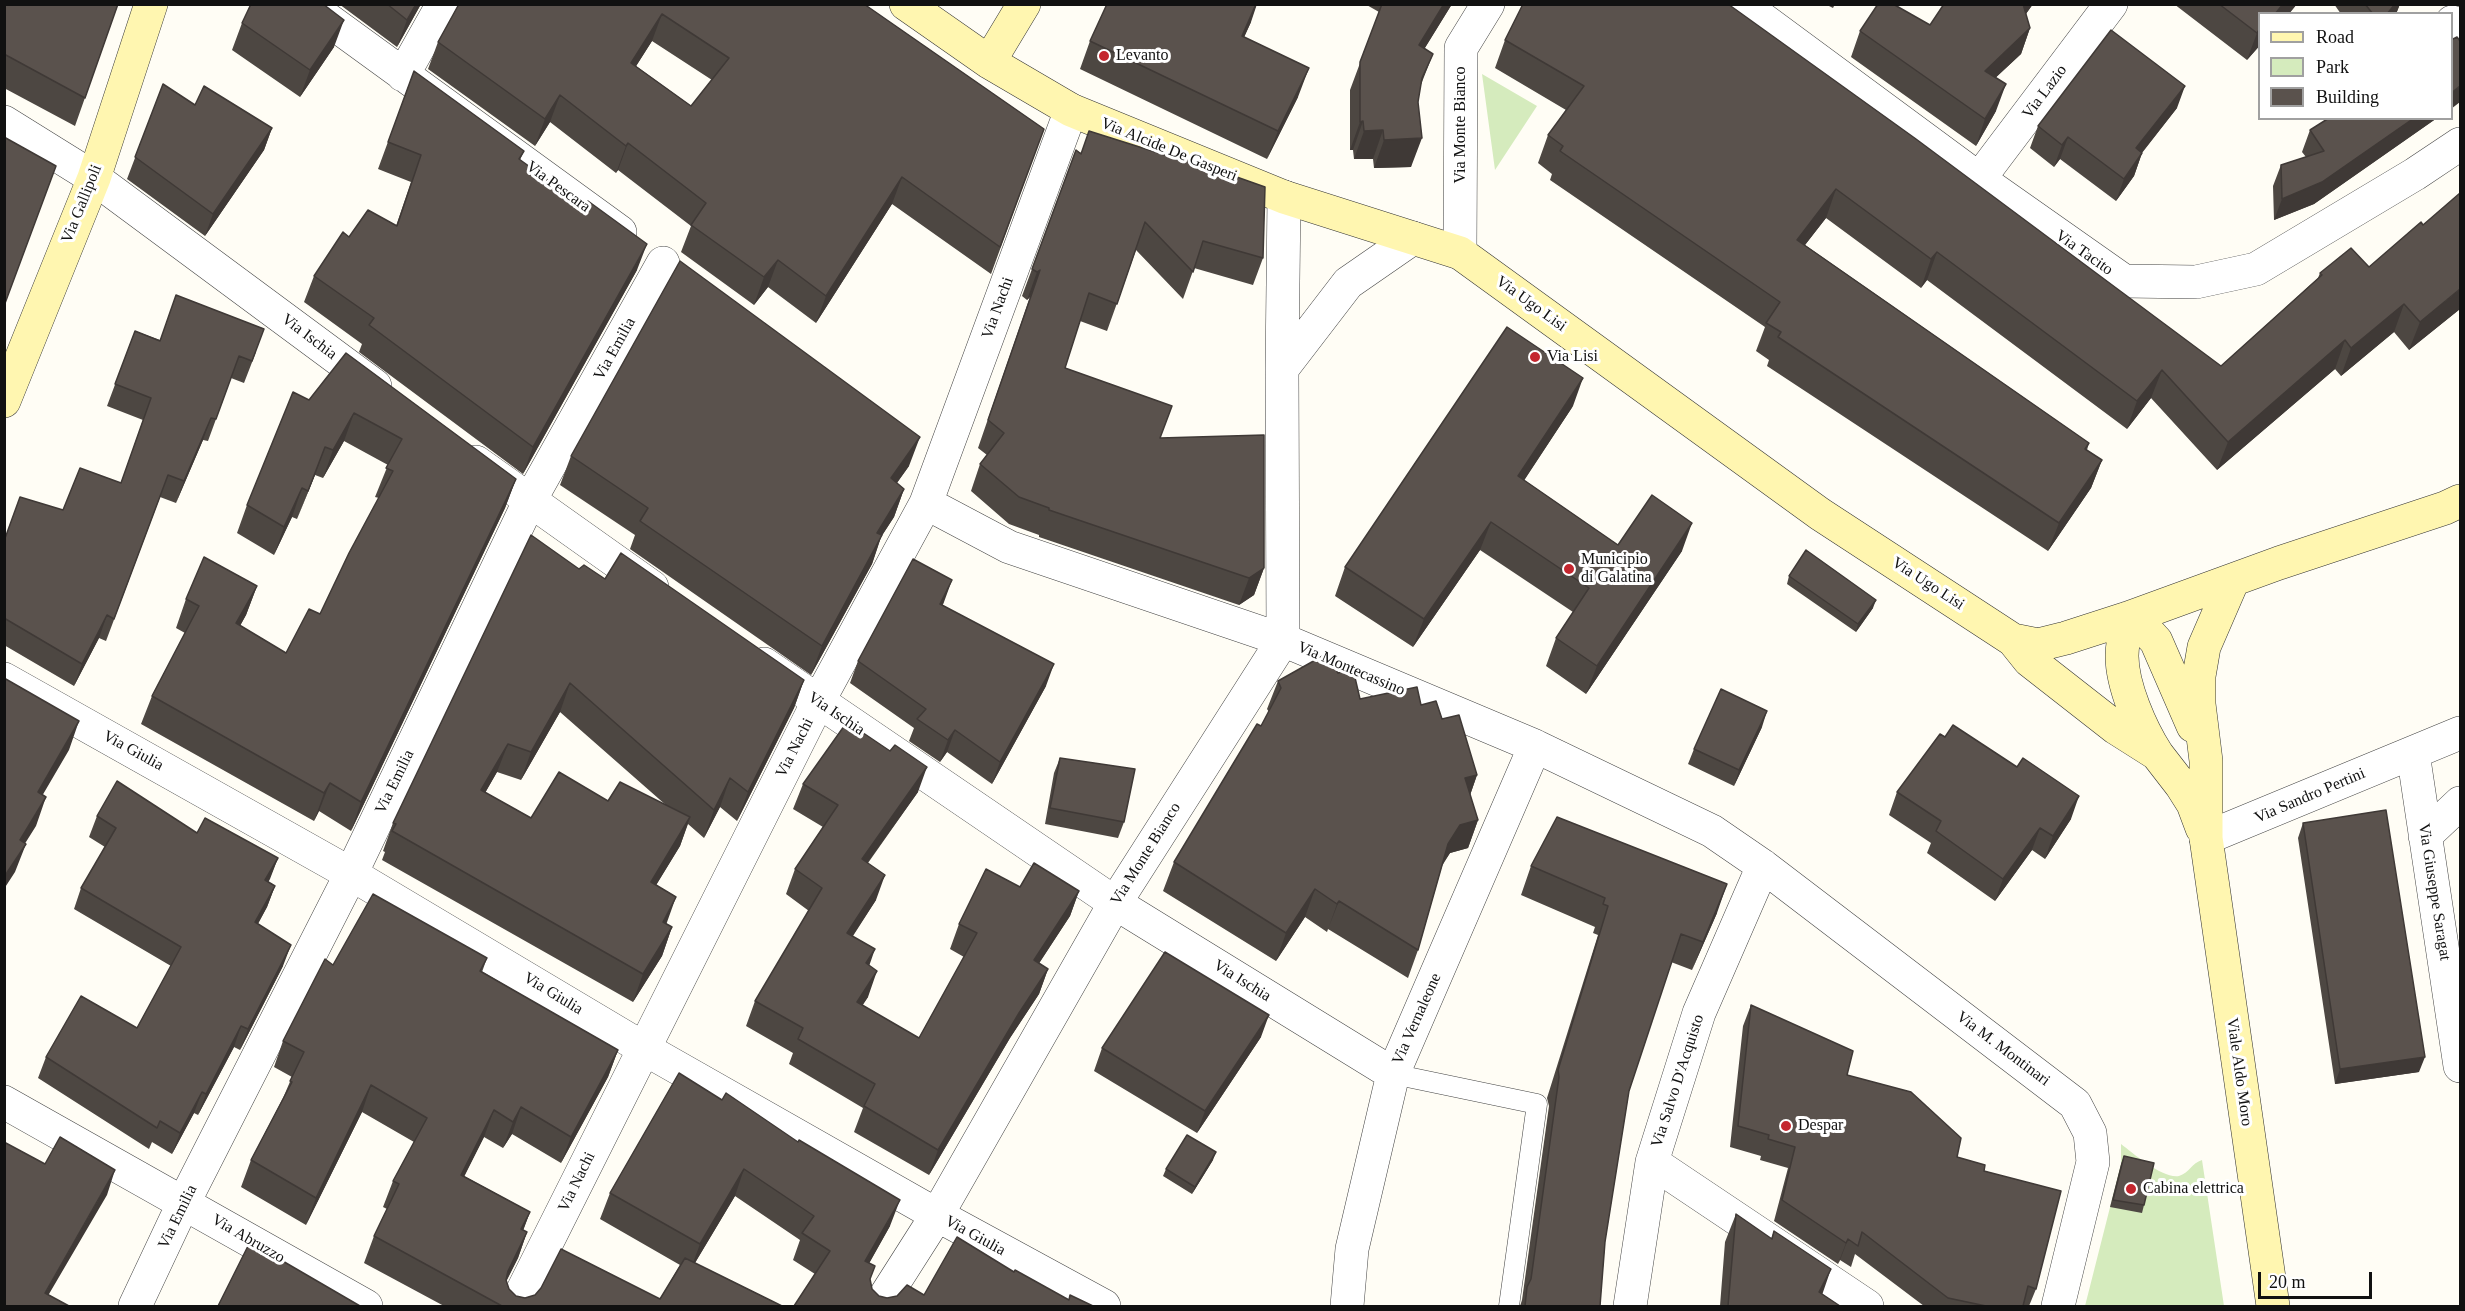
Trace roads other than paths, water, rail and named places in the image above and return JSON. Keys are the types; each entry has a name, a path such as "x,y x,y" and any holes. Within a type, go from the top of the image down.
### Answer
{"main road":[{"name":"Via Gallipoli","path":"4,401 94,178 152,4"},
{"name":"Via Alcide De Gasperi","path":"906,4 989,62 1071,110 1284,197 1460,253"},
{"path":"989,62 1024,4"},
{"name":"Via Ugo Lisi","path":"1460,253 1820,514 2013,640 2038,645 2050,643 2128,618 2460,501"},
{"name":"Viale Aldo Moro","path":"2233,580 2204,647 2199,676 2199,704 2206,761 2206,838 2273,1306"},
{"name":"Viale Aldo Moro","path":"2206,761 2179,690 2156,641 2145,629 2128,618 2123,639 2122,658 2136,716 2144,734 2193,804 2206,838"},
{"name":"Viale Aldo Moro","path":"2013,640 2029,660 2116,728 2157,754"}],"street":[{"path":"403,75 443,4"},
{"name":"Via Monte Bianco","path":"1460,253 1461,48 1488,4"},
{"name":"Via Tacito","path":"1742,4 2124,281 2196,282 2256,269 2415,174 2460,144"},
{"name":"Via Lazio","path":"1979,178 2111,4"},
{"name":"Via Pescara","path":"323,16 692,283"},
{"name":"Via Nachi","path":"515,1306 818,702 926,503 1071,110"},
{"name":"Via Ischia","path":"4,122 94,178 402,406"},
{"path":"1283,640 1284,197"},
{"path":"1282,369 1348,283 1413,238"},
{"name":"Via Emilia","path":"135,1306 184,1202 351,874 529,502 663,263"},
{"path":"912,442 940,463"},
{"path":"456,447 529,502 674,602"},
{"name":"Via Montecassino","path":"926,503 1009,548 1283,640 1535,746 1712,831 1763,866"},
{"name":"Via Monte Bianco","path":"879,1306 937,1215 1115,903 1283,640"},
{"name":"Via Ischia","path":"741,648 1115,903 1392,1074"},
{"name":"Via Giulia","path":"4,679 351,874 643,1048 937,1215 1104,1306"},
{"name":"Via Sandro Pertini","path":"2206,838 2460,733"},
{"name":"Via Vernaleone","path":"1347,1306 1352,1249 1392,1074 1535,746"},
{"name":"Via Giuseppe Saragat","path":"2413,753 2425,836 2454,986 2460,1066"},
{"path":"2425,836 2460,802"},
{"name":"Via Salvo D'Acquisto","path":"1629,1306 1652,1162 1699,1013 1763,866"},
{"name":"Via M. Montinari","path":"1763,866 2075,1104 2090,1133 2093,1162 2058,1306"},
{"name":"Via Abruzzo","path":"4,1102 366,1306"},
{"path":"1652,1162 1867,1306"}],"lane":[{"path":"1392,1074 1537,1104 1509,1306"}],"place":[{"name":"Levanto","path":"1104,56"},
{"name":"Via Lisi","path":"1535,357"},
{"name":"Municipio di Galatina","path":"1569,569"},
{"name":"Despar","path":"1786,1126"},
{"name":"Cabina elettrica","path":"2131,1189"}]}
